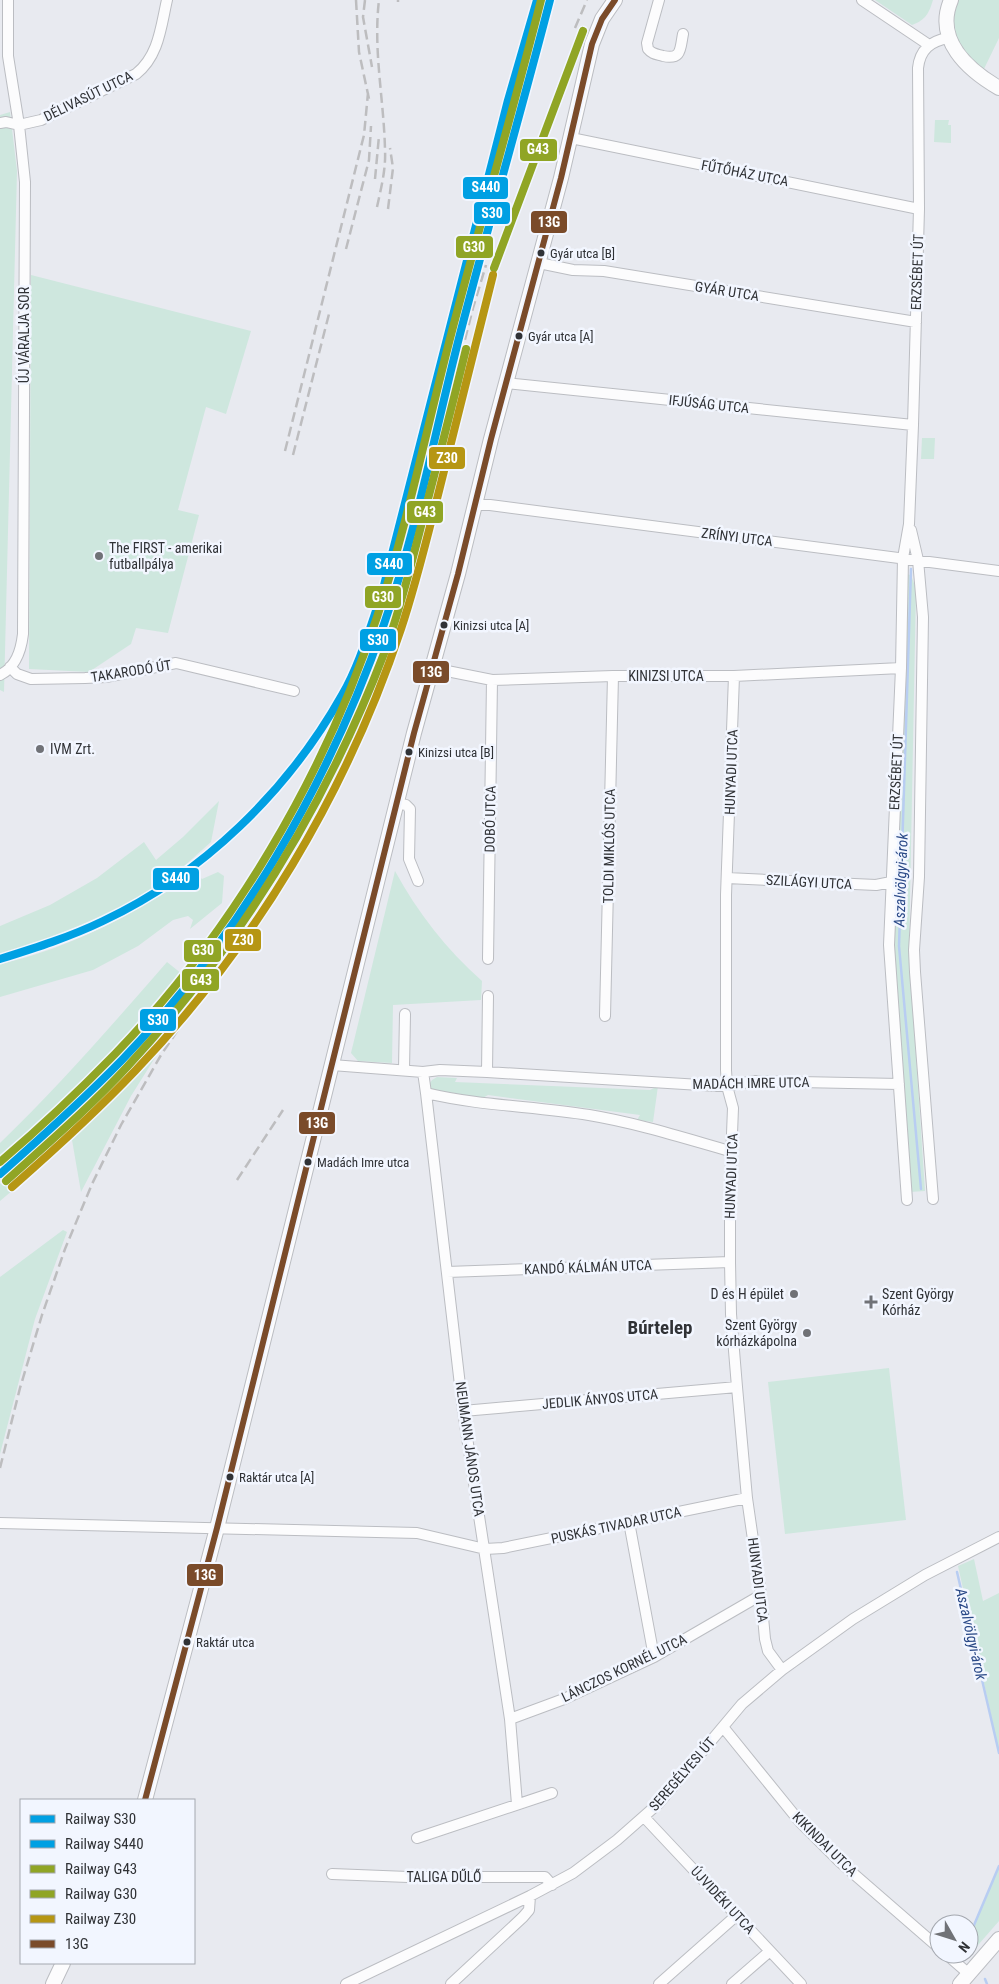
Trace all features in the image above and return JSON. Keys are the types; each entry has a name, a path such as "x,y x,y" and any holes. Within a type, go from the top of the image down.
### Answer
{"street":[{"name":"ÚJ VÁRALJA SOR","path":"8,0 8,56 19,125 24,182 23,634 19,654 10,668"},
{"name":"DÉLIVASÚT UTCA","path":"19,125 41,120 136,74 142,69 155,50 167,0"},
{"path":"145,1799 217,1528 397,803 571,138 592,44 602,19 615,0"},
{"path":"659,0 647,44 648,49 652,53 671,58 676,56 679,52 683,34"},
{"path":"862,0 928,45 938,39 948,38"},
{"path":"951,0 946,14 948,38 961,58 979,75 999,88"},
{"name":"ERZSÉBET ÚT","path":"907,1200 889,958 901,668 903,558 909,524 913,425 919,209 918,68 921,55 928,45"},
{"path":"0,123 6,122 19,125"},
{"name":"FŰTŐHÁZ UTCA","path":"571,138 919,209"},
{"name":"GYÁR UTCA","path":"539,263 572,270 604,271 916,322"},
{"name":"IFJÚSÁG UTCA","path":"506,383 913,425"},
{"name":"ZRÍNYI UTCA","path":"475,505 490,505 999,571"},
{"name":"ERZSÉBET ÚT","path":"909,524 918,560 923,617 919,877 914,950 933,1199"},
{"name":"TAKARODÓ ÚT","path":"10,668 17,674 31,678 85,678 106,677 176,663 294,691"},
{"path":"0,675 10,668"},
{"name":"KINIZSI UTCA","path":"432,668 492,680 613,676 734,676 901,668"},
{"name":"TOLDI MIKLÓS UTCA","path":"605,1016 613,676"},
{"name":"HUNYADI UTCA","path":"734,676 727,878 726,1004 727,1086 733,1108 730,1151 731,1314 747,1498 768,1651 782,1670"},
{"name":"DOBÓ UTCA","path":"488,959 492,680"},
{"path":"397,803 406,805 410,809 409,859 418,881"},
{"name":"SZILÁGYI UTCA","path":"727,878 876,885 891,882"},
{"path":"486,1072 488,996"},
{"path":"404,1070 405,1014"},
{"name":"MADÁCH IMRE UTCA","path":"332,1065 423,1072 440,1070 486,1072 727,1086 754,1081 899,1084"},
{"path":"423,1072 426,1092 478,1103 589,1115 662,1131 730,1151"},
{"name":"NEUMANN JÁNOS UTCA","path":"426,1092 463,1411 510,1719 517,1804"},
{"name":"KANDÓ KÁLMÁN UTCA","path":"447,1272 730,1262"},
{"name":"JEDLIK ÁNYOS UTCA","path":"463,1411 737,1387"},
{"name":"PUSKÁS TIVADAR UTCA","path":"485,1549 503,1548 747,1498"},
{"path":"629,1522 654,1657"},
{"path":"0,1523 417,1533 485,1549"},
{"name":"SEREGÉLYESI ÚT","path":"346,1984 573,1874 659,1803 742,1704 782,1670 854,1619 925,1574 999,1537"},
{"name":"LÁNCZOS KORNÉL UTCA","path":"510,1719 564,1699 654,1657 761,1595"},
{"name":"KIKINDAI UTCA","path":"723,1727 800,1822 840,1862 929,1939"},
{"path":"417,1838 552,1793"},
{"name":"ÚJVIDÉKI UTCA","path":"644,1817 801,1984"},
{"name":"TALIGA DŰLŐ","path":"332,1874 408,1878 545,1877 552,1885"},
{"path":"451,1984 524,1917 529,1910 530,1896"},
{"path":"659,1984 737,1916"},
{"path":"954,1964 965,1979 999,1939"},
{"path":"732,1984 770,1951"},
{"path":"53,1984 63,1964"}],"green space":[{"path":"875,0 933,0 926,16 921,21 912,25"},
{"path":"957,0 999,0 999,38 983,71 967,56 957,40 953,22"},
{"path":"10,112 17,171 4,692 0,690 0,115"},
{"path":"935,120 949,120 948,125 951,125 951,143 934,142"},
{"path":"31,275 251,331 226,414 206,407 178,510 199,515 168,633 136,628 131,644 89,672 29,669"},
{"path":"922,438 935,438 934,459 921,459"},
{"path":"904,574 911,575 916,589 909,952 925,1191 910,1192 890,955"},
{"path":"219,801 211,842 183,867 134,902 100,920 65,935 0,955 0,926 50,905 97,878 144,842 156,860 183,837"},
{"path":"395,871 413,901 434,930 456,956 482,981 481,1000 393,1005 392,1063 358,1061 351,1053"},
{"path":"218,872 224,876 222,903 190,929 193,920 188,916 173,920 138,946 93,970 0,997 0,964 52,949 78,939 150,902 196,873 202,879"},
{"path":"167,962 182,974 83,1082 0,1158 0,1143 65,1077"},
{"path":"191,991 195,994 131,1096 81,1192 72,1140 0,1201 0,1184 57,1136 103,1091 142,1049"},
{"path":"437,1077 457,1078 455,1082 650,1090 658,1086 653,1122 637,1120 640,1115 488,1095 481,1099 436,1097 428,1086"},
{"path":"63,1230 67,1232 35,1319 0,1454 0,1277"},
{"path":"889,1368 906,1520 785,1534 768,1382"},
{"path":"974,1559 983,1601 999,1593 999,1751 958,1566"},
{"path":"999,1866 999,1921 979,1944 979,1914"}],"waterway":[{"name":"Aszalvölgyi-árok","path":"911,569 899,946 921,1189"},
{"name":"Aszalvölgyi-árok","path":"957,1572 999,1753"},
{"name":"Aszalvölgyi-árok","path":"979,1914 999,1866"},
{"name":"Aszalvölgyi-árok","path":"985,1979 987,1984"}],"railway":[{"path":"356,0 359,52 369,99"},
{"path":"365,0 363,17 372,67"},
{"path":"377,207 385,165 377,38 379,0"},
{"path":"575,28 587,0"},
{"path":"285,451 364,135 368,93"},
{"path":"346,249 369,160 371,126"},
{"path":"375,179 379,136"},
{"path":"388,209 393,168 390,148"},
{"path":"0,1468 20,1388 42,1315 65,1249 92,1184 121,1125 161,1055 273,889 309,822 349,736 395,615 473,308 486,265"},
{"path":"293,455 330,310"},
{"path":"237,1180 283,1110"}],"rail line":[{"name":"S440","path":"0,959 65,937 103,921 140,902 208,854 240,826 296,764 342,695 359,658 382,593 508,100 537,0"},
{"name":"G30","path":"0,1162 59,1110 115,1054 158,1007 198,957 235,905 270,850 302,794 330,736 355,677 388,582 408,510 452,331 541,0"},
{"name":"S30","path":"0,1174 122,1060 165,1013 205,963 242,910 276,856 308,800 336,743 362,684 396,589 425,480 460,334 550,0"},
{"name":"G43","path":"494,268 583,31"},
{"name":"Z30","path":"12,1187 105,1101 178,1023 219,973 257,920 292,865 324,808 379,690 401,629 426,543 493,275"},
{"name":"G43","path":"6,1181 98,1097 168,1021 242,923 276,871 307,818 336,764 362,708 390,637 466,349"}],"transit line":[{"name":"13G","path":"145,1799 217,1528 414,733 458,574 491,439 561,178 592,44 602,19 615,0"}],"place":[{"name":"Gyár utca [B]","path":"541,253"},
{"name":"Gyár utca [A]","path":"519,336"},
{"name":"The FIRST - amerikai futballpálya","path":"99,556"},
{"name":"Kinizsi utca [A]","path":"444,625"},
{"name":"IVM Zrt.","path":"40,749"},
{"name":"Kinizsi utca [B]","path":"409,752"},
{"name":"Madách Imre utca","path":"308,1162"},
{"name":"D és H épület","path":"794,1294"},
{"name":"Szent György Kórház","path":"871,1302"},
{"name":"Szent György kórházkápolna","path":"807,1333"},
{"name":"Raktár utca [A]","path":"230,1477"},
{"name":"Raktár utca","path":"187,1642"}],"district":[{"name":"Búrtelep","path":"660,1327"}]}
